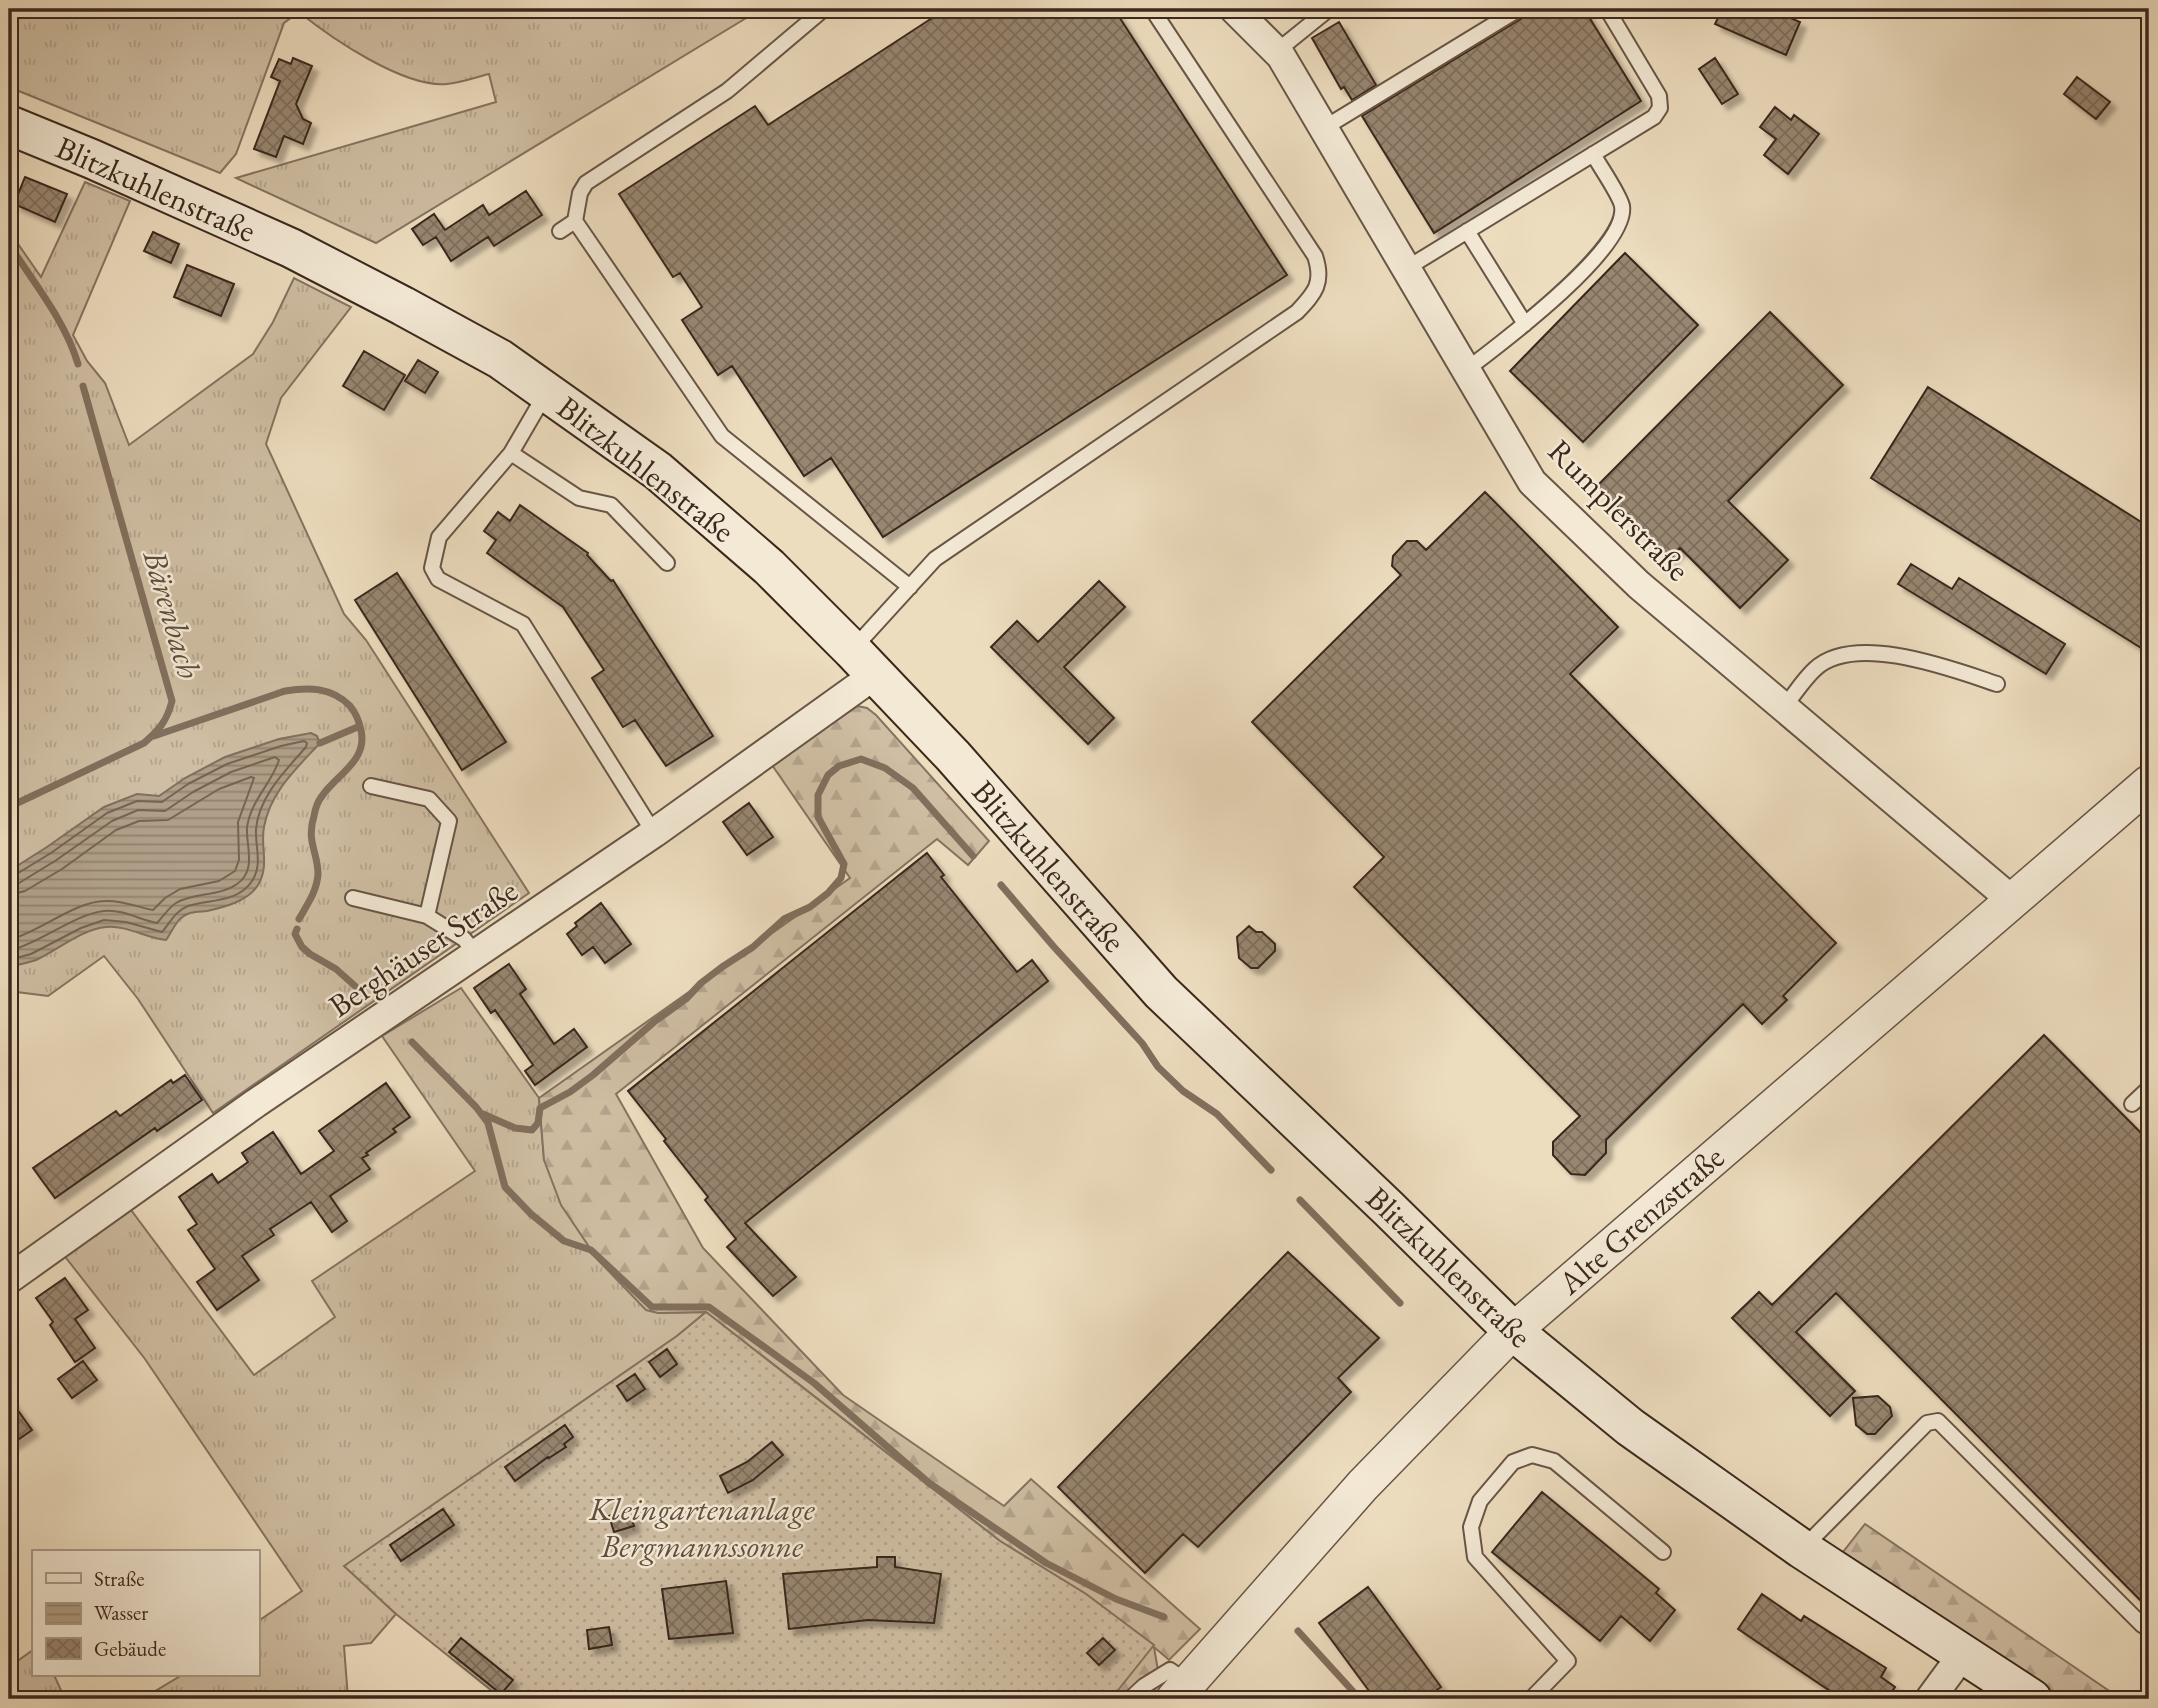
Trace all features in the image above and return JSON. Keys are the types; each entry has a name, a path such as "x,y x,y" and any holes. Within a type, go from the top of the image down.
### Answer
{"main road":[{"name":"Blitzkuhlenstraße","path":"9,125 323,264 500,359 658,471 769,567 864,662 971,776 1161,992 1513,1331 1630,1427 1802,1549 2032,1699"}],"street":[{"name":"Rumplerstraße","path":"1234,9 1276,51 1532,482 1639,585 2013,901"},
{"name":"Berghäuser Straße","path":"9,1279 256,1103 654,833 864,662"},
{"name":"Alte Grenzstraße","path":"1181,1691 1363,1485 1513,1331 1606,1248 2149,783"},
{"path":"1930,1699 1963,1654"}],"lane":[{"path":"824,9 727,91 586,183 580,193 575,221 722,436 910,587"},
{"path":"864,662 910,587 935,559 1297,312 1314,294 1320,270 1315,256 1152,9"},
{"path":"1276,51 1329,9"},
{"path":"1324,128 1519,9"},
{"path":"1406,268 1654,117 1660,108 1659,96 1607,9"},
{"path":"1466,370 1525,324 1591,263 1618,229 1622,206 1593,154"},
{"path":"560,231 575,221"},
{"path":"1467,231 1525,324"},
{"path":"547,392 511,453 439,537 432,568 438,579 523,624 654,833"},
{"path":"511,453 579,498 611,505 667,563"},
{"path":"1784,707 1816,667 1836,657 1864,654 1908,656 1997,684"},
{"path":"371,786 429,799 449,821 427,916"},
{"path":"354,898 427,916 464,939 477,955"},
{"path":"2132,1104 2149,1088"},
{"path":"1802,1549 1927,1423 1938,1421 2149,1629"},
{"path":"1531,1699 1568,1661 1475,1557 1471,1527 1480,1501 1513,1462 1532,1455 1554,1461 1662,1552"},
{"path":"1130,1699 1144,1686 1170,1670 1181,1691"}],"green space":[{"path":"9,9 406,9 427,14 448,9 761,9 376,243 236,178 496,102 489,74 447,84 410,78 369,59 299,12 284,23 236,154 220,173 9,87"},
{"path":"85,182 130,201 73,335 87,361 105,383 129,445 253,354 273,322 294,278 351,307 281,398 266,444 344,614 366,640 529,893 213,1113 138,999 104,956 48,996 9,991 9,231 41,277"},
{"path":"857,706 867,708 876,715 989,841 968,865 937,839 616,1094 703,1248 843,1395 1004,1506 1031,1479 1200,1629 1169,1660 1154,1647 1162,1694 1156,1699 1063,1699 1153,1645 1086,1594 1000,1541 706,1312 658,1313 646,1310 598,1260 561,1205 544,1160 539,1098 850,878 772,765"},
{"path":"461,988 539,1098 544,1160 658,1313 706,1312 677,1336 345,1566 396,1614 371,1643 344,1646 348,1699 142,1699 180,1676 259,1676 259,1621 302,1591 145,1359 63,1254 128,1206 254,1375 335,1317 312,1281 475,1171 382,1036"},
{"name":"Kleingartenanlage Bergmannssonne","path":"706,1312 1000,1541 1086,1594 1154,1645 1111,1699 502,1699 396,1614 344,1566 677,1336"},
{"path":"1865,1524 2121,1699 2060,1699 1843,1552"},
{"path":"32,1651 32,1676 54,1676 65,1699 9,1699 9,1667"}],"water":[{"path":"311,733 317,736 320,743 286,781 267,814 263,834 262,878 254,891 228,905 184,916 166,940 121,928 106,927 79,936 36,960 9,967 9,871 104,807 137,794 159,796 185,778 225,757 279,739"}],"building":[{"path":"946,9 1114,9 1287,275 883,537 831,458 804,476 732,366 718,375 682,320 702,307 680,273 673,277 619,194 755,106 768,125"},
{"path":"1534,9 1584,9 1641,101 1434,233 1362,116"},
{"path":"1722,9 1769,9 1800,22 1786,55 1715,24"},
{"path":"1339,22 1376,85 1352,100 1344,87 1341,89 1312,38"},
{"path":"293,58 312,66 296,104 303,119 311,123 303,144 284,136 276,157 254,149 280,81 271,77 279,59 291,64"},
{"path":"1715,58 1738,94 1722,104 1699,69"},
{"path":"2077,77 2110,102 2096,119 2064,94"},
{"path":"1775,107 1791,120 1794,115 1819,134 1788,174 1764,155 1776,139 1760,127"},
{"path":"25,177 67,194 55,222 14,204"},
{"path":"526,191 542,215 494,246 488,237 451,261 436,237 423,245 412,229 434,214 445,230 483,205 489,215"},
{"path":"153,232 179,244 171,263 144,251"},
{"path":"1625,253 1698,325 1583,442 1510,371"},
{"path":"187,265 234,284 221,316 174,297"},
{"path":"1770,312 1843,385 1728,501 1788,560 1740,608 1680,548 1670,559 1597,486"},
{"path":"364,351 405,375 384,410 343,386"},
{"path":"418,360 438,372 425,393 405,381"},
{"path":"1928,387 2149,527 2149,653 1871,478"},
{"path":"1485,492 1618,627 1570,674 1836,943 1783,996 1787,1000 1762,1024 1743,1004 1606,1140 1606,1153 1585,1175 1571,1174 1553,1155 1553,1142 1580,1116 1354,887 1384,857 1252,722 1401,575 1392,566 1393,556 1407,541 1417,541 1426,550"},
{"path":"520,505 588,553 611,581 613,580 713,736 666,766 635,720 623,727 592,678 604,670 563,607 487,553 496,540 484,531 498,512 510,521"},
{"path":"1911,564 1952,589 1959,578 2065,644 2046,674 1898,584"},
{"path":"397,573 506,742 462,770 355,600"},
{"path":"1099,581 1125,607 1064,667 1114,718 1088,744 991,647 1017,621 1038,642"},
{"path":"749,803 773,837 747,855 723,822"},
{"path":"927,853 944,875 941,877 1017,972 1032,960 1048,981 745,1223 796,1277 773,1296 727,1247 736,1239 705,1200 708,1197 664,1141 666,1139 628,1091"},
{"path":"601,903 631,944 605,963 593,947 582,955 567,934 577,926 575,923"},
{"path":"1249,926 1256,932 1262,932 1275,944 1275,951 1258,968 1251,968 1239,958 1237,937"},
{"path":"509,964 526,989 520,994 554,1044 574,1029 587,1047 535,1085 525,1071 533,1065 495,1010 491,1013 474,988"},
{"path":"2044,1035 2149,1141 2149,1609 1836,1293 1796,1332 1855,1391 1830,1416 1732,1318 1759,1292 1772,1305"},
{"path":"185,1075 202,1100 157,1131 155,1128 55,1198 33,1168 116,1111 120,1116 171,1080 173,1083"},
{"path":"386,1083 410,1117 393,1129 396,1132 362,1158 370,1169 330,1196 347,1221 332,1232 311,1202 270,1229 274,1235 242,1256 259,1280 217,1310 197,1282 215,1269 188,1230 197,1224 179,1197 212,1174 218,1183 248,1162 242,1153 273,1132 301,1174 334,1151 319,1131"},
{"path":"1288,1252 1379,1338 1338,1378 1351,1392 1198,1547 1183,1534 1145,1573 1058,1487"},
{"path":"65,1278 88,1310 75,1319 95,1348 75,1362 36,1298"},
{"path":"667,1349 677,1364 660,1377 649,1362"},
{"path":"83,1361 97,1380 72,1398 58,1379"},
{"path":"635,1374 645,1389 627,1401 617,1386"},
{"path":"1878,1396 1890,1407 1892,1416 1875,1434 1867,1434 1856,1425 1853,1398"},
{"path":"9,1398 32,1430 9,1446"},
{"path":"565,1425 573,1437 564,1444 566,1447 515,1481 505,1467"},
{"path":"772,1442 783,1455 753,1480 728,1493 720,1476 747,1462"},
{"path":"1542,1492 1659,1589 1656,1593 1675,1610 1650,1641 1621,1616 1600,1641 1492,1552"},
{"path":"443,1509 454,1525 401,1561 390,1545"},
{"path":"629,1510 634,1526 614,1532 609,1516"},
{"path":"877,1557 895,1557 895,1567 941,1574 934,1623 868,1620 789,1629 783,1574 877,1567"},
{"path":"726,1581 733,1633 669,1639 662,1589"},
{"path":"1368,1587 1441,1687 1424,1699 1375,1699 1319,1623"},
{"path":"1762,1594 1801,1621 1804,1616 1886,1668 1881,1677 1895,1687 1887,1699 1842,1699 1738,1629"},
{"path":"609,1627 612,1645 589,1649 587,1630"},
{"path":"461,1638 513,1680 501,1694 449,1652"},
{"path":"1103,1638 1115,1650 1099,1665 1087,1653"}],"waterway":[{"name":"Bärenbach","path":"9,244 57,317 78,364"},
{"name":"Bärenbach","path":"9,807 144,743 162,725 172,701 83,386"},
{"path":"154,736 285,691 302,689 328,692 350,706 361,730 360,750 356,759 328,788 317,806 311,833 318,874 311,898 299,919"},
{"path":"320,743 360,726"},
{"path":"483,1114 515,1128 532,1130 538,1123 540,1108 570,1092 593,1075 654,1022 686,999 701,983 753,947 784,919 810,907 828,893 841,878 844,864 818,817 818,795 828,775 839,766 861,759 885,768 913,788 973,856"},
{"path":"1001,885 1142,1043 1158,1067 1183,1091 1217,1114 1271,1170"},
{"path":"297,929 295,934 302,947 336,969 364,994"},
{"path":"412,1042 476,1107 488,1123 505,1187 531,1214 564,1241 591,1250 652,1307 709,1307 814,1383 929,1483 1046,1563 1116,1599 1164,1617"},
{"path":"1300,1200 1400,1303"},
{"path":"1298,1631 1360,1699"}]}
